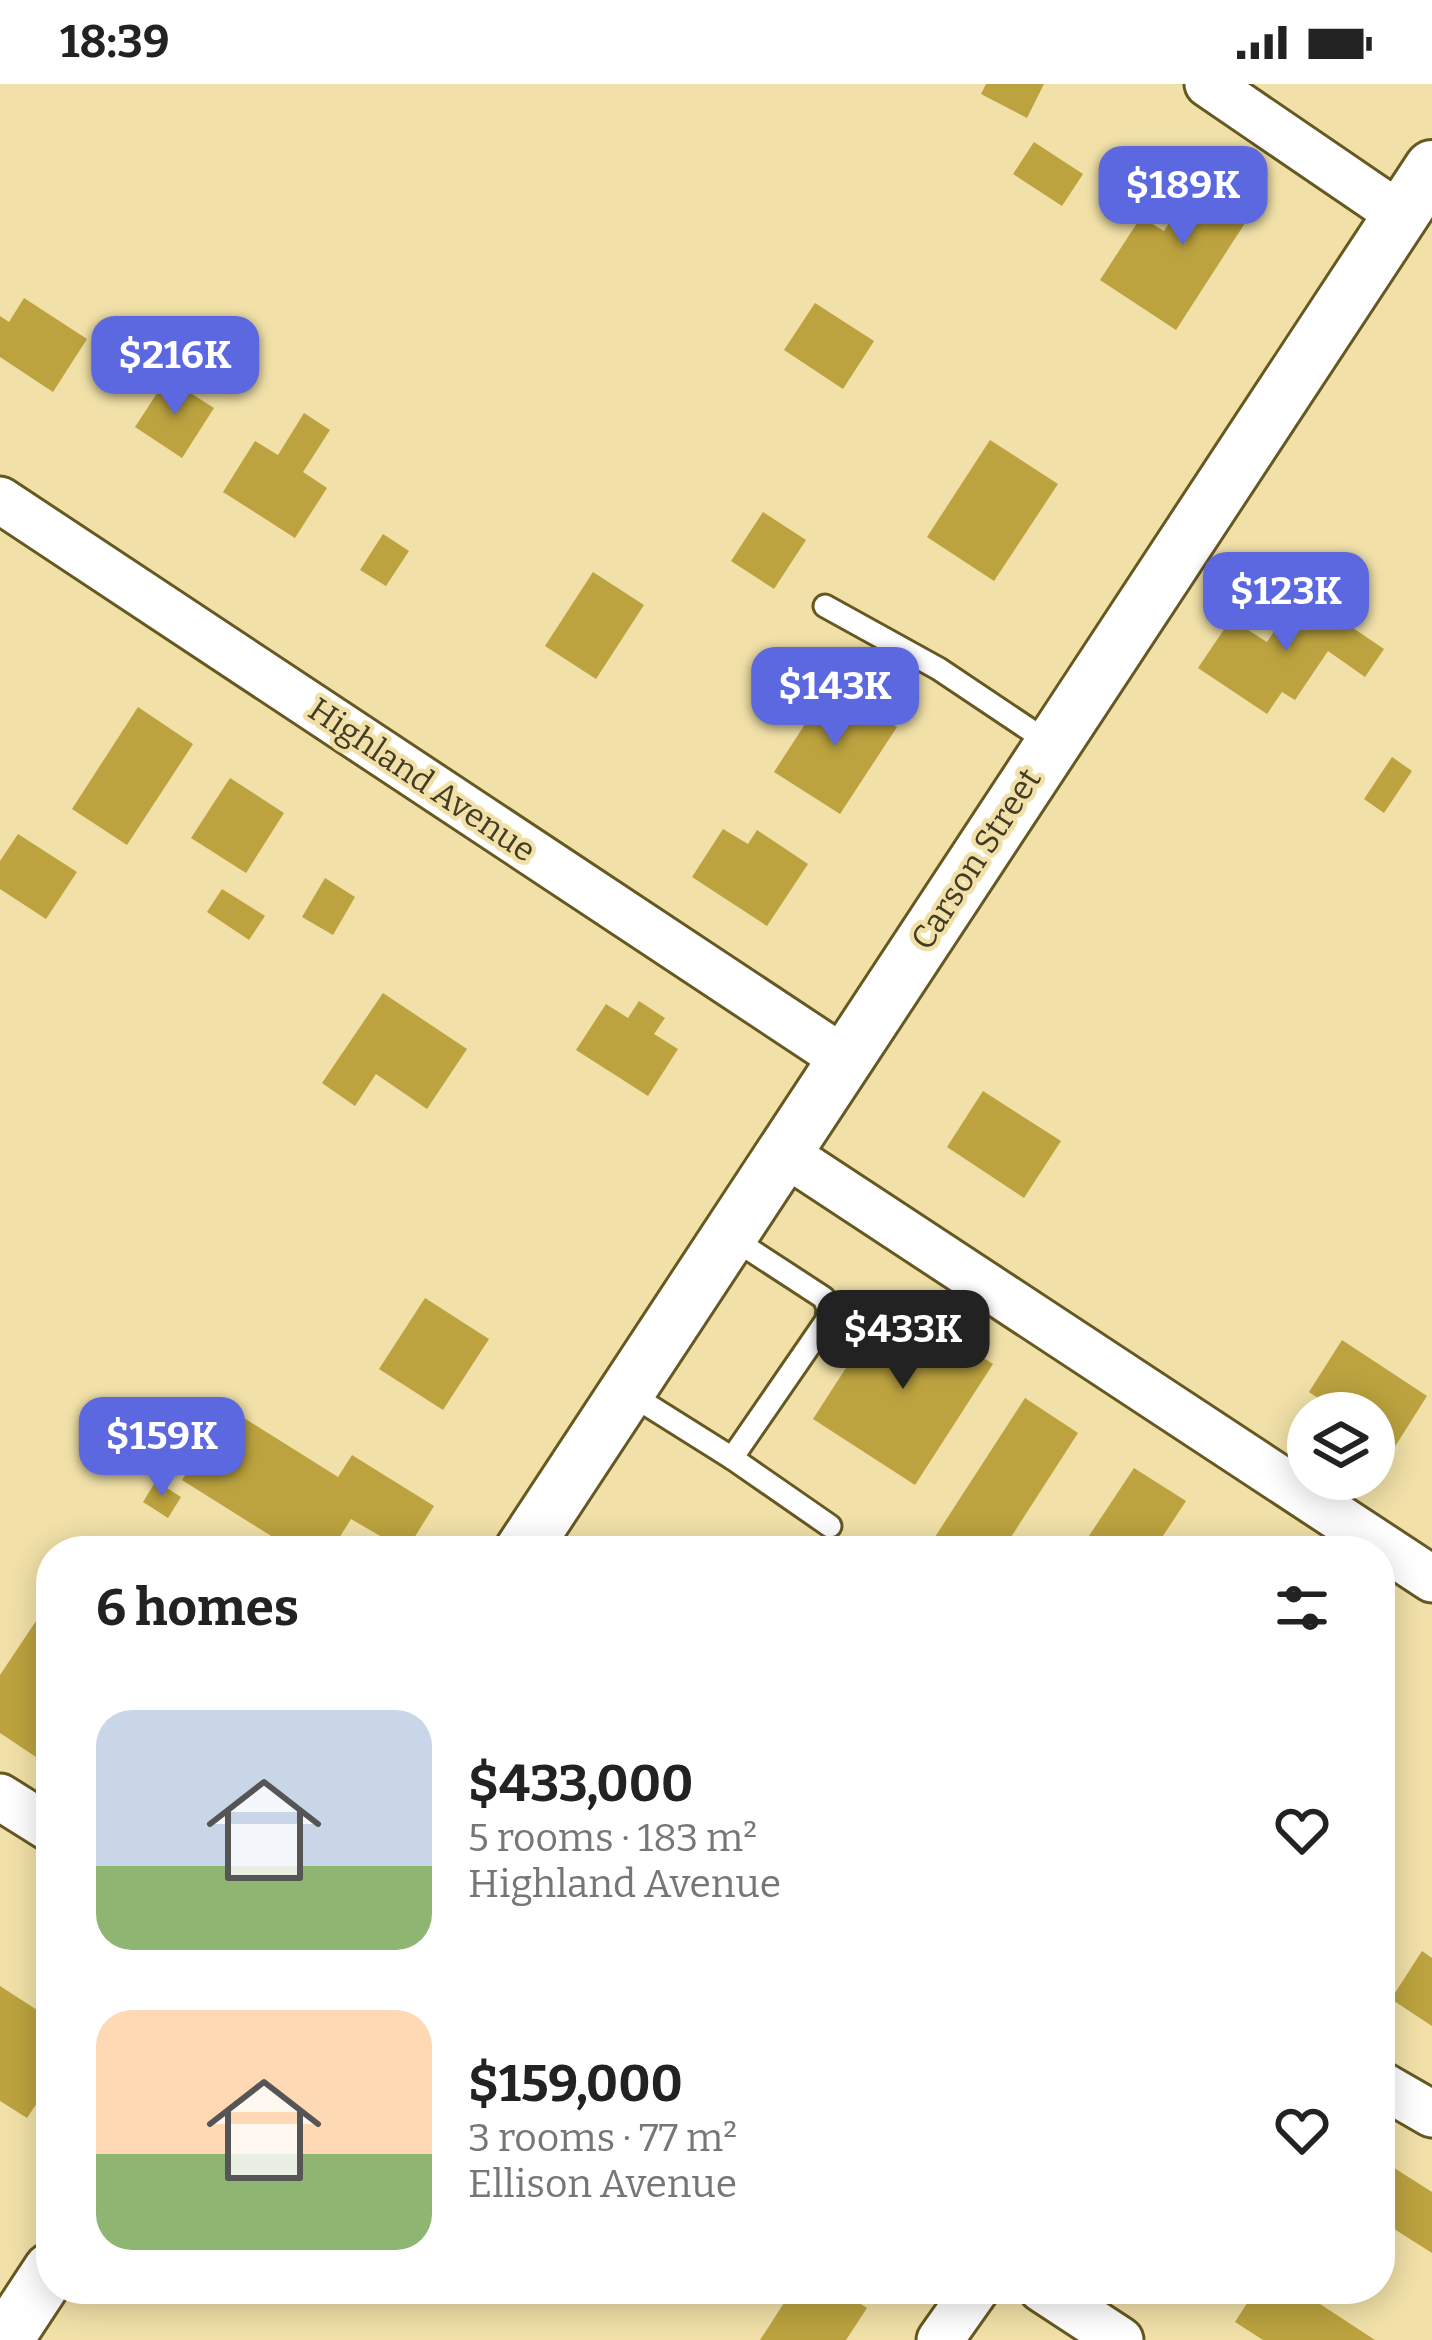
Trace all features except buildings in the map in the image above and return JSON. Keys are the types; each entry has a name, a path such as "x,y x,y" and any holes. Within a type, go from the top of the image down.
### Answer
{"street":[{"path":"1208,84 1400,215"},
{"name":"Carson Street","path":"532,1536 1432,168"},
{"name":"Highland Avenue","path":"0,500 844,1060"},
{"path":"783,1152 1367,1536"},
{"path":"1395,1555 1432,1579"},
{"path":"0,1796 36,1819"},
{"path":"1395,2093 1432,2114"},
{"path":"5,2340 36,2293"},
{"path":"940,2340 965,2304"},
{"path":"1065,2304 1120,2340"}],"lane":[{"path":"826,605 939,669 1052,744"},
{"path":"729,1236 824,1298 829,1314 732,1459"},
{"path":"626,1392 830,1526"}]}
